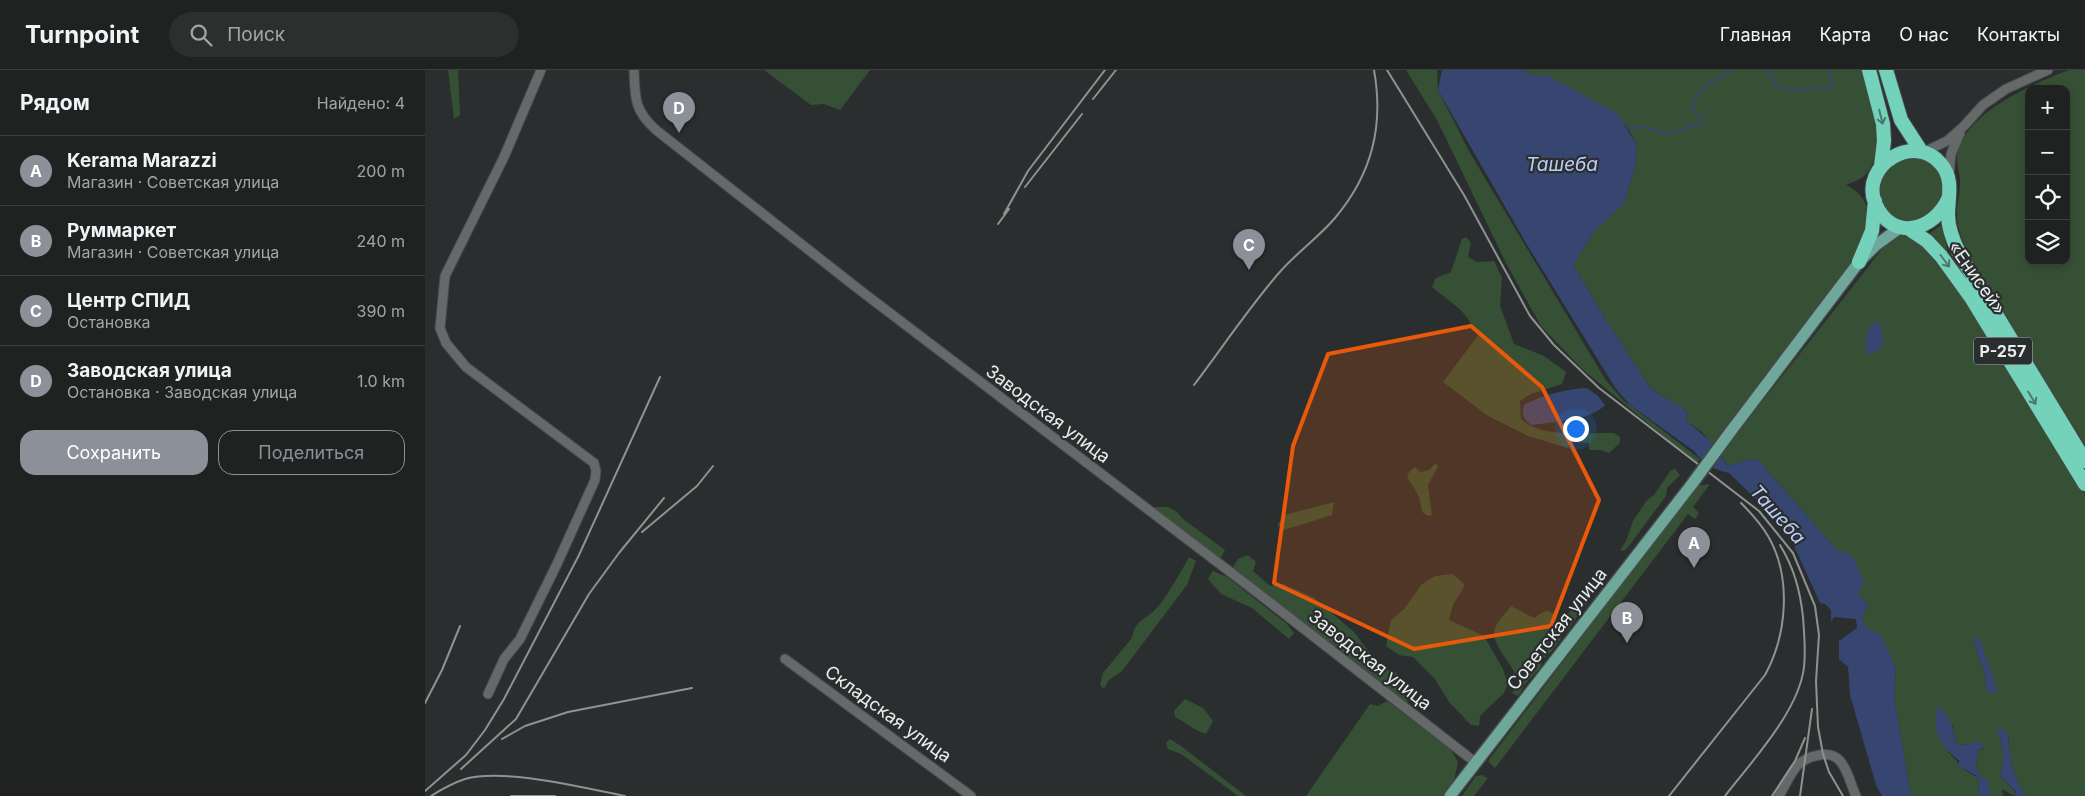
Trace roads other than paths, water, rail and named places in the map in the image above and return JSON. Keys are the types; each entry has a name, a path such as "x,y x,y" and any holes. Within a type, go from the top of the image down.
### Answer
{"highway":[{"path":"1859,262 1872,231 1875,201 1873,184 1881,166 1884,141 1883,124 1869,70"},
{"path":"1886,70 1901,120 1923,152 1940,162 1949,180"},
{"path":"1881,166 1899,153 1910,151 1923,152"},
{"name":"«Енисей»","path":"1949,180 1949,226 1960,255 2085,461"},
{"path":"1905,228 1917,228 1933,221 1945,207 1949,197"},
{"name":"«Енисей»","path":"1875,201 1883,216 1927,241 1941,256 1972,299 2085,484"}],"main road":[{"name":"Советская улица","path":"1450,796 1731,432 1859,262 1876,246 1905,228"}],"street":[{"path":"488,694 504,659 520,639 557,564 595,480 596,471 594,463 466,367 446,343 440,328 445,276 504,157 541,70"},
{"name":"Заводская улица","path":"634,70 635,102 645,120 656,130 839,274 1250,587 1475,762"},
{"path":"1923,152 1947,140 1964,126 1983,105 1998,95 2048,70"},
{"path":"1949,180 1953,147 1964,126"},
{"name":"Складская улица","path":"785,659 971,796"},
{"path":"1779,796 1798,766 1806,760 1823,754 1838,759 1856,796"}],"water":[{"name":"Ташеба","path":"1442,70 1523,70 1529,74 1546,75 1617,113 1637,145 1635,168 1624,203 1595,230 1573,265 1651,389 1688,412 1686,421 1709,441 1727,465 1754,459 1758,460 1837,550 1852,555 1864,581 1858,594 1868,604 1862,618 1866,628 1881,635 1896,669 1894,697 1911,796 1882,796 1876,785 1850,695 1848,667 1839,659 1839,641 1857,628 1856,619 1834,617 1831,622 1831,610 1825,604 1820,603 1786,528 1729,473 1718,470 1705,462 1694,451 1630,405 1616,389 1526,243 1438,90"},
{"path":"1879,322 1883,345 1876,352 1866,354 1866,334 1872,324"},
{"path":"1587,388 1598,396 1605,405 1599,410 1581,418 1531,425 1523,416 1524,405 1531,401 1554,393"},
{"path":"1979,637 1997,689 1994,693 1986,691 1985,672 1973,638"},
{"path":"1937,706 1948,718 1953,728 1957,745 1972,744 1976,739 1984,747 1978,751 1976,767 1981,777 1987,779 1991,796 1981,796 1978,793 1979,780 1975,775 1959,766 1959,761 1942,743 1936,730"},
{"path":"2000,726 2008,734 2013,766 2018,782 2026,796 2015,796 2016,792 2000,776 2003,758 1997,730"}],"waterway":[{"path":"1628,128 1645,127 1663,133 1678,131 1701,123 1703,118 1692,110 1697,96 1707,85 1732,70"},
{"path":"1768,70 1777,86 1800,91 1813,87 1824,90 1833,88 1829,70"}],"railway":[{"path":"1004,214 1028,171 1105,70"},
{"path":"1093,99 1116,70"},
{"path":"1194,385 1267,287 1285,266 1335,218 1358,184 1366,167 1376,130 1377,91 1374,70"},
{"path":"1387,70 1464,195 1530,316 1554,345 1599,388 1759,511 1793,553 1815,606 1819,635 1816,681 1818,727 1823,754 1829,772 1843,796"},
{"path":"1025,187 1082,114"},
{"path":"998,224 1009,209"},
{"path":"425,791 466,755 485,730 504,699 579,555 660,377"},
{"path":"642,532 697,486 713,466"},
{"path":"461,769 516,719 589,594 619,553 664,498"},
{"path":"1669,796 1765,675 1778,642 1784,606 1781,569 1776,552 1768,536 1741,503"},
{"path":"1725,796 1761,751 1784,718 1800,684 1804,667 1803,617 1800,598 1793,571 1780,545"},
{"path":"425,703 442,670 460,626"},
{"path":"502,739 525,726 568,712 692,688"},
{"path":"1800,796 1812,709"},
{"path":"1772,796 1795,761 1805,738"},
{"path":"431,796 465,779 482,776 522,777 544,780 625,796"},
{"path":"511,796 555,796"}],"place":[{"name":"Заводская улица","path":"679,133"},
{"name":"Центр СПИД","path":"1249,270"},
{"name":"Kerama Marazzi","path":"1694,568"},
{"name":"Руммаркет","path":"1627,643"}]}
